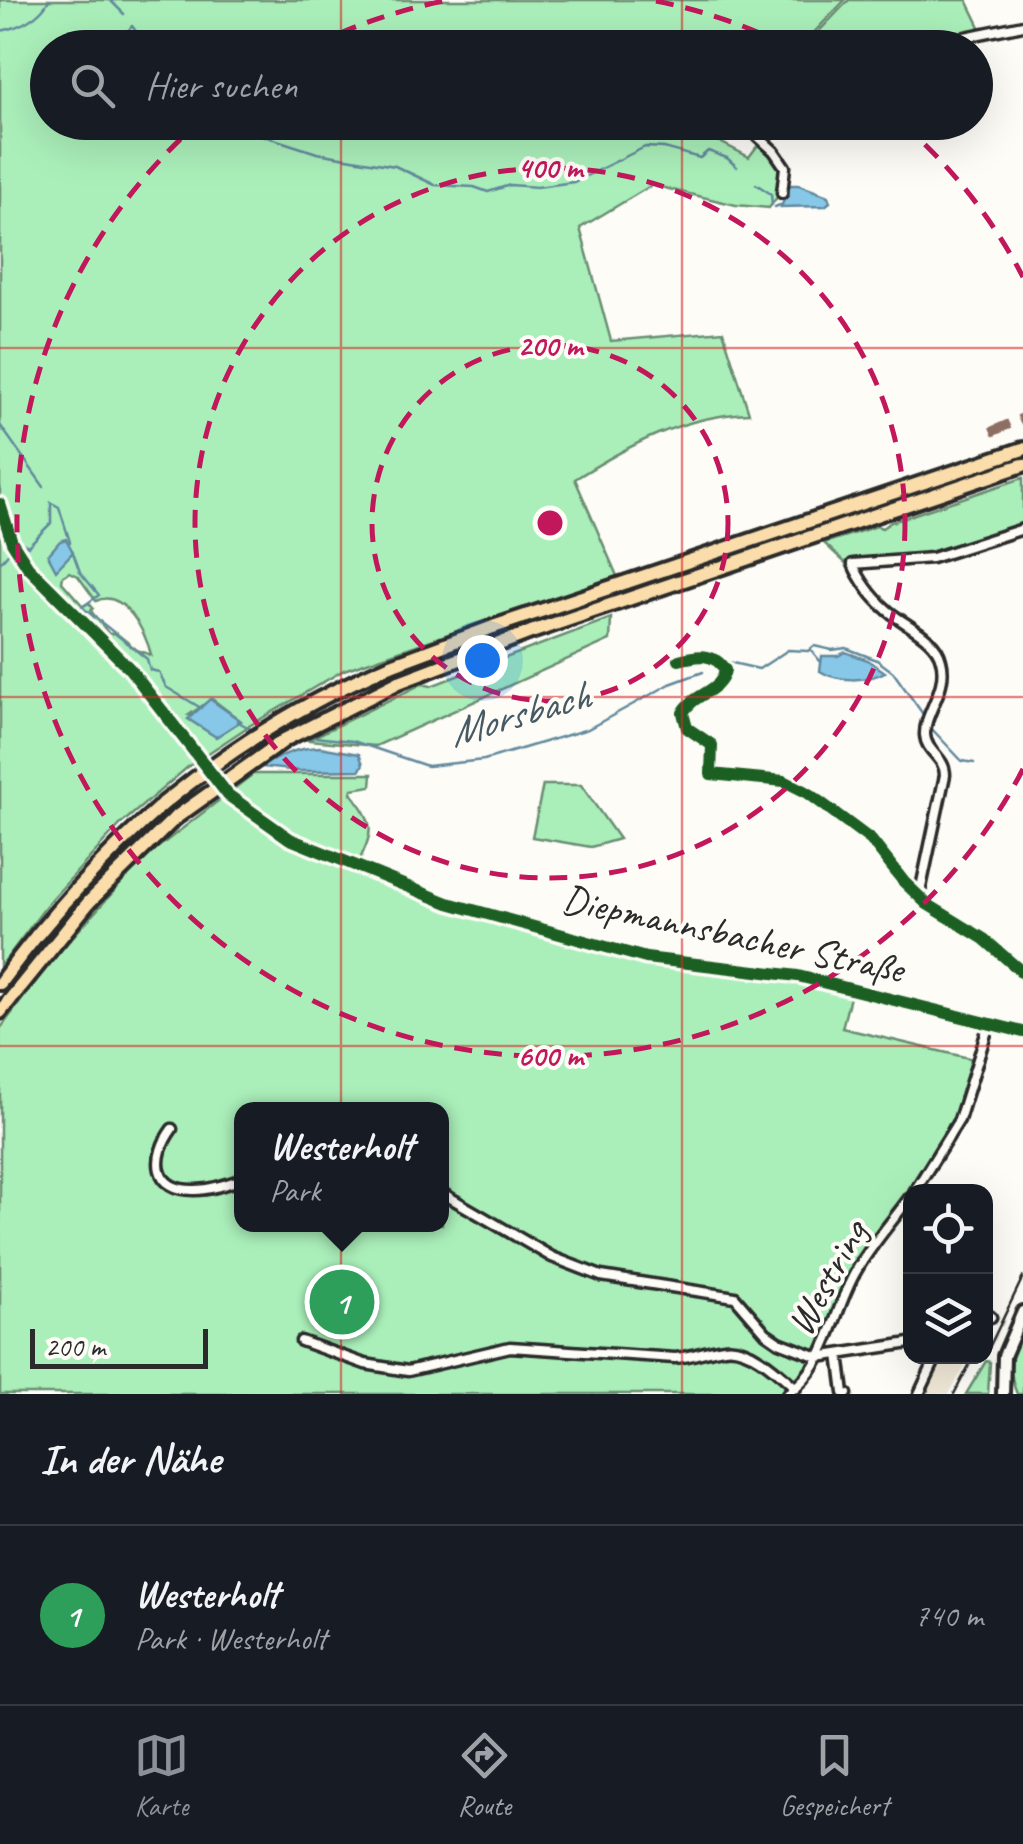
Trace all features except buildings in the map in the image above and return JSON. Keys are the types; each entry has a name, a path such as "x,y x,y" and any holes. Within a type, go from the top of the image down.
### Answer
{"highway":[{"path":"0,983 76,887 116,845 227,754 299,708 390,665 995,458 1023,445"},
{"path":"0,1012 79,913 176,818 286,739 398,682 530,632 1018,468"}],"street":[{"path":"993,32 1023,26"},
{"path":"762,140 784,166 782,193"},
{"name":"Diepmannsbacher Straße","path":"0,504 21,557 129,668 228,795 290,839 448,903 646,958 798,976 1023,1032"},
{"path":"919,897 945,775 944,763 926,735 940,690 942,666 936,648 881,605 854,564 932,558 1023,529"},
{"path":"679,660 708,656 725,670 720,684 692,701 682,713 687,728 712,745 711,774 784,782 808,793 870,840 919,897 988,942 1023,973"},
{"name":"Westring","path":"918,1184 959,1120 989,1024"},
{"path":"172,1129 159,1150 159,1169 165,1180 182,1189 197,1190 234,1181"},
{"path":"449,1197 532,1246 601,1276 735,1298 766,1333 818,1356 903,1344"},
{"name":"Westring","path":"796,1388 826,1349 855,1272 903,1206"},
{"path":"1006,1391 1003,1360 1009,1326 1023,1312"},
{"path":"301,1341 365,1364 408,1371 510,1347 675,1358 727,1347 756,1358 796,1388 787,1394"},
{"path":"839,1354 847,1394"},
{"path":"919,1394 933,1364"}],"shaded area":[{"path":"939,1364 966,1364 949,1394 924,1394"}],"green space":[{"path":"0,0 845,0 816,30 30,30 30,140 716,140 749,157 761,141 774,152 784,173 778,196 769,208 736,205 652,185 580,228 611,341 723,331 749,413 679,426 616,454 575,479 617,576 344,670 189,766 121,824 50,901 0,967","holes":["70,572 78,576 96,601 115,601 132,614 151,655 137,650 116,633 109,634 89,603 83,606 62,582","212,699 240,721 189,715"]},
{"path":"849,0 967,0 981,29 977,30 820,30"},
{"path":"1023,478 1023,528 939,555 855,560 853,570 824,543 877,526 882,528"},
{"path":"611,618 610,640 376,746 308,740 422,684 431,686"},
{"path":"253,774 372,774 371,786 352,789 351,793 365,813 370,829 356,868 448,905 662,963 851,993 842,1028 977,1060 957,1120 914,1184 903,1184 903,1200 851,1277 814,1359 797,1383 780,1394 0,1394 0,1029 51,961 143,859"},
{"path":"543,785 581,785 619,839 591,847 532,837"},
{"path":"1023,1326 1023,1394 1017,1394 1012,1360"},
{"path":"984,1364 990,1364 988,1394 966,1394"}],"water":[{"path":"790,185 828,196 830,202 825,206 781,207"},
{"path":"66,539 73,552 56,570 48,555"},
{"path":"845,652 868,660 885,672 852,679 820,671 822,656"},
{"path":"210,699 241,721 216,737 188,719"},
{"path":"320,747 359,754 363,764 360,770 261,767 289,753"}],"waterway":[{"path":"0,31 28,21 49,0"},
{"path":"110,0 124,14"},
{"path":"129,30 132,26 135,30"},
{"path":"277,140 317,153 395,166 435,185 474,187 488,192 510,185 537,187 574,182 645,147 700,158 708,151 727,158 737,167"},
{"path":"756,184 771,194 772,205"},
{"path":"775,207 780,205"},
{"name":"Morsbach","path":"0,425 44,487"},
{"name":"Morsbach","path":"50,502 59,507 70,542"},
{"path":"21,542 28,546 51,523 51,503"},
{"path":"0,563 12,549"},
{"name":"Morsbach","path":"72,550 80,572 99,595 82,607 147,659 150,670 159,672 166,687 201,708"},
{"name":"Morsbach","path":"728,662 759,669 788,650 808,651 814,646 846,648 877,660 893,672 925,717 924,723"},
{"name":"Morsbach","path":"811,650 820,661"},
{"name":"Morsbach","path":"305,736 353,741 427,766 484,760 588,729 670,684 703,672"},
{"name":"Morsbach","path":"237,721 256,732"},
{"name":"Morsbach","path":"930,727 962,761 974,763"}],"tunnel":[{"path":"993,1318 1004,1323"}],"railway":[{"path":"993,1339 1023,1277"},
{"path":"954,1394 970,1364"}],"marked path":[{"path":"991,432 1023,418"}],"cycle path":[{"path":"0,504 12,542 28,567 129,668 228,795 290,839 448,903 646,958 798,976 1023,1032"},
{"path":"679,660 710,658 725,670 718,684 683,713 687,728 712,745 711,774 784,781 808,793 871,840 927,904 984,939 1023,973"}],"place":[{"name":"Westerholt","path":"342,1302"}]}
